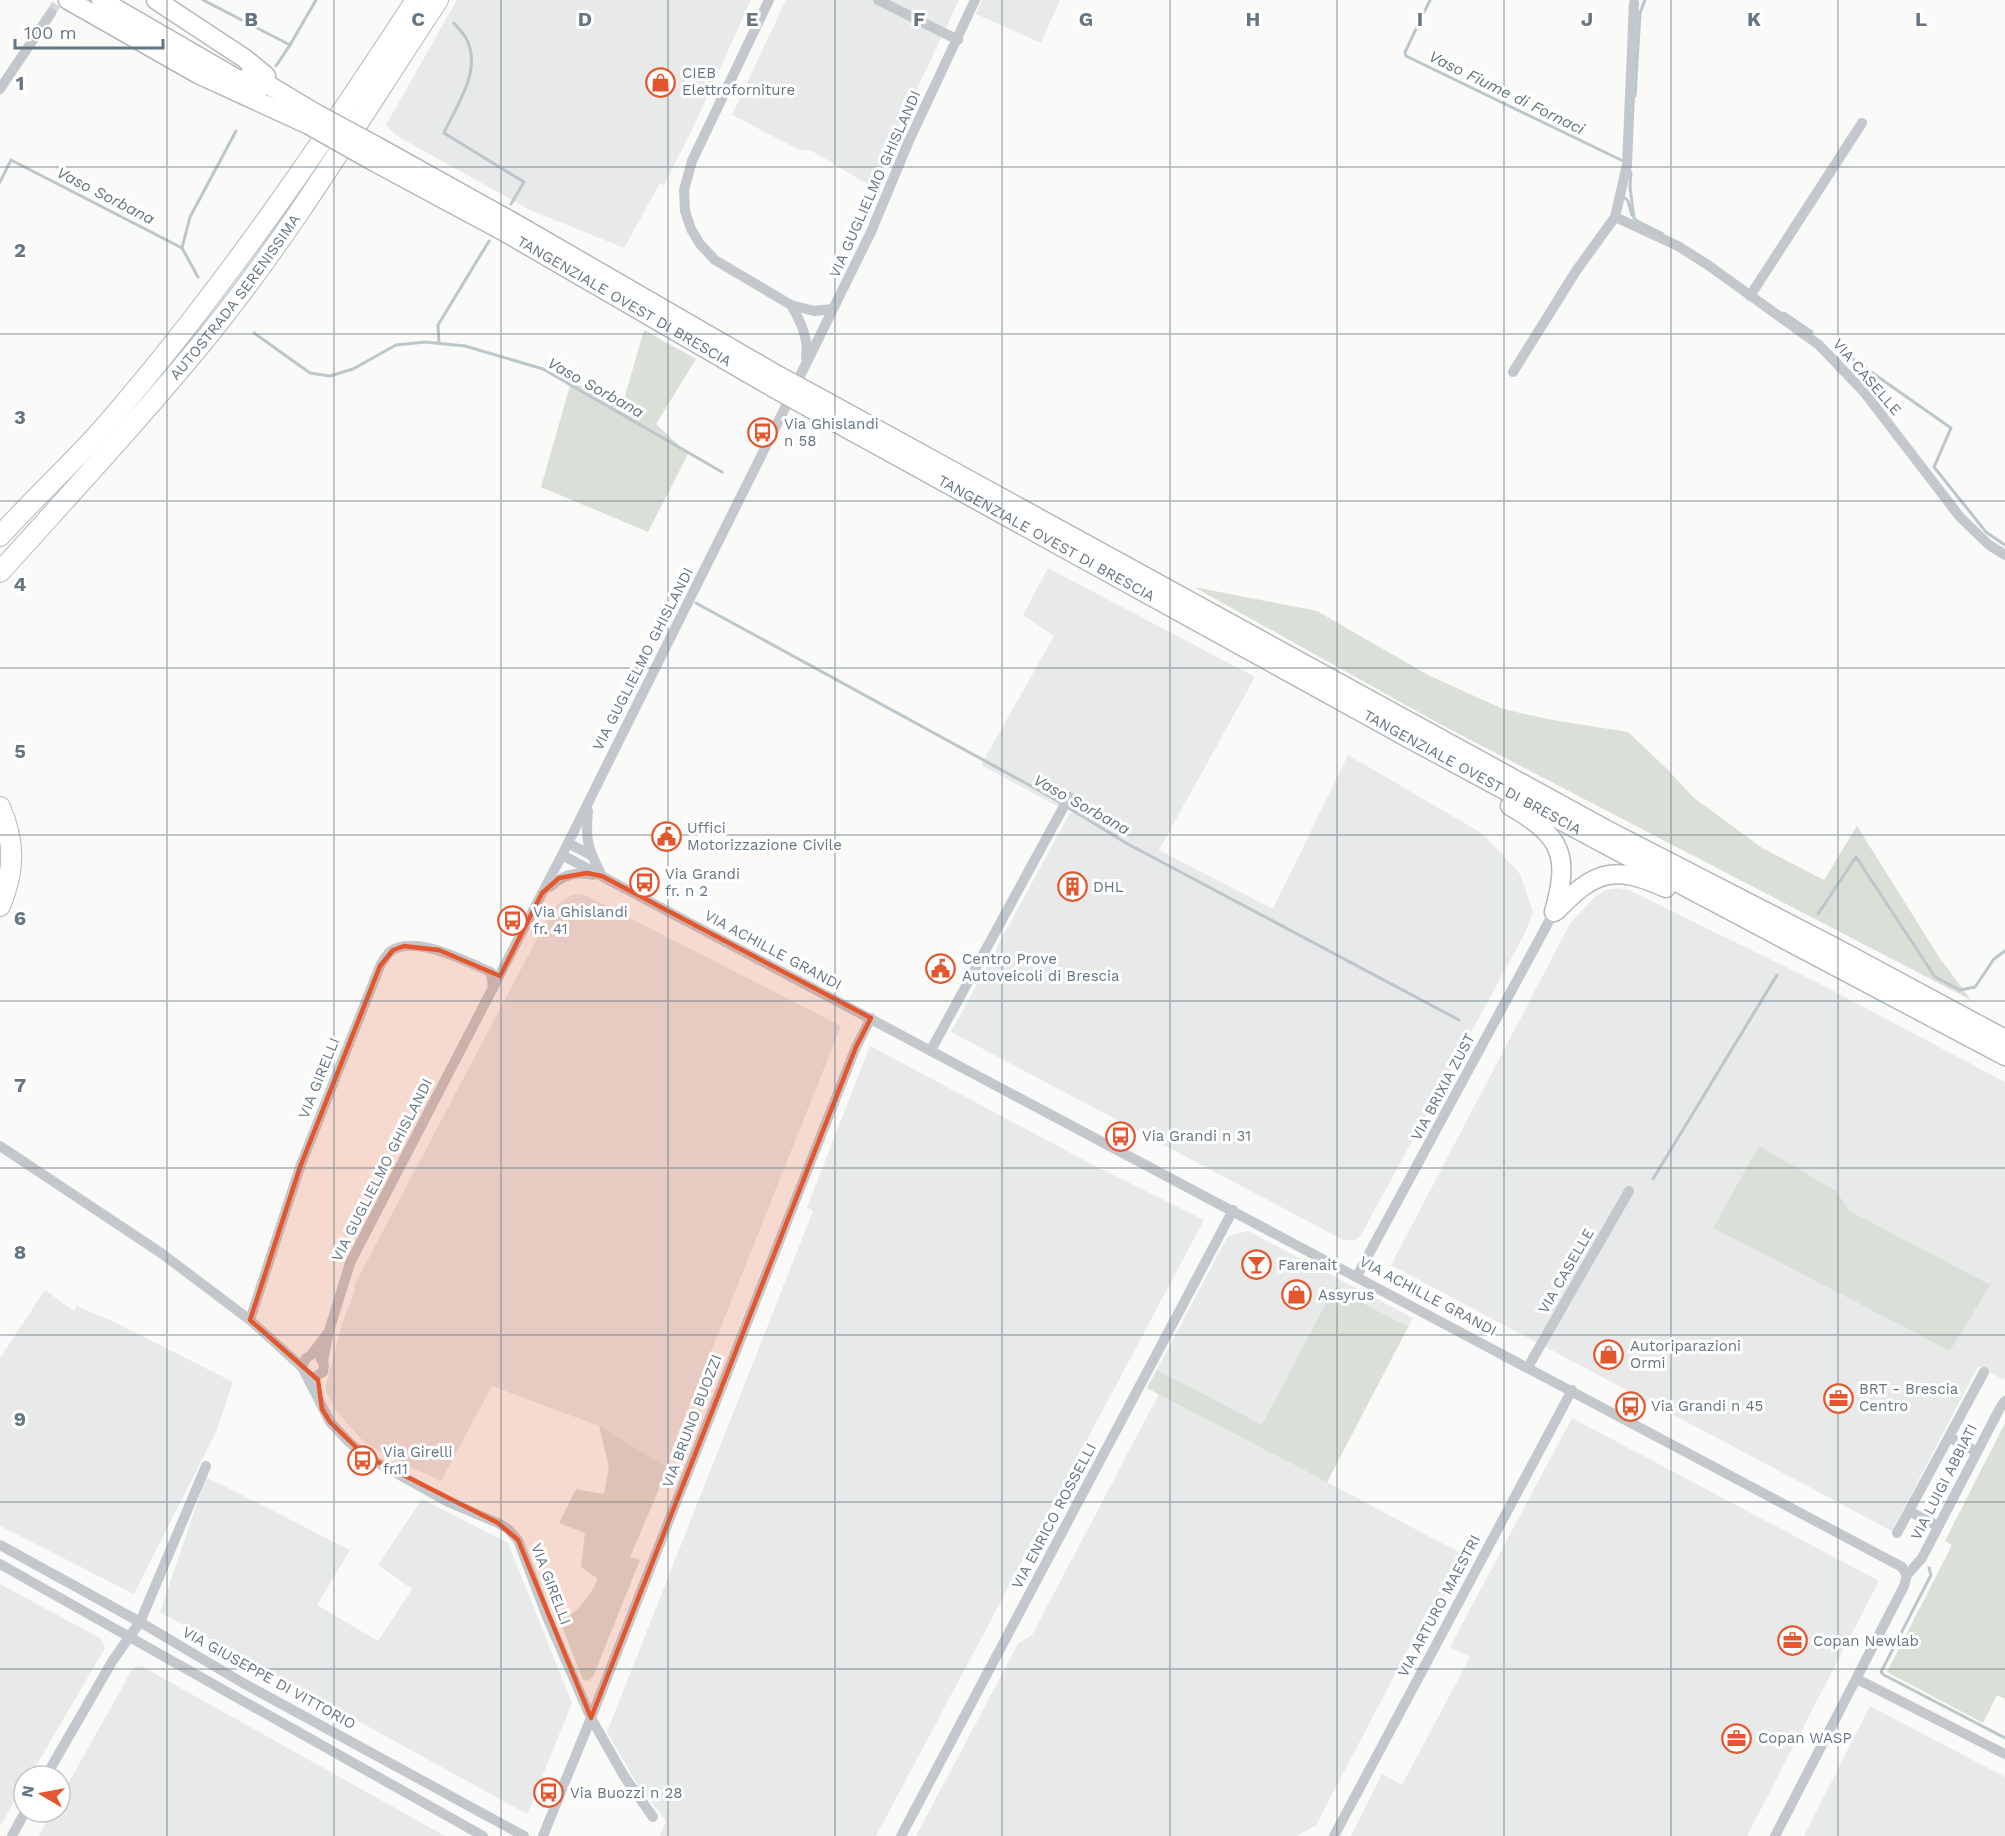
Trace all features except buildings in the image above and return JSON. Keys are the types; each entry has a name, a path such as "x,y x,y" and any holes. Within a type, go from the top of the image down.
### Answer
{"highway":[{"path":"68,0 198,74 310,115"},
{"name":"TANGENZIALE OVEST DI BRESCIA","path":"101,0 267,96 310,115"},
{"name":"TANGENZIALE OVEST DI BRESCIA","path":"124,0 503,231 813,402 1412,740 2005,1056"},
{"path":"156,0 244,58 310,115"},
{"name":"AUTOSTRADA SERENISSIMA","path":"1,535 105,426 188,324 320,146 416,0"},
{"name":"AUTOSTRADA SERENISSIMA","path":"0,572 122,438 208,336 282,237 438,0"},
{"path":"53,6 70,8 107,22"},
{"name":"TANGENZIALE OVEST DI BRESCIA","path":"813,402 1605,829 1847,954 2005,1039"},
{"path":"0,586 22,547"},
{"path":"1412,740 1437,763 1525,814 1540,825 1554,841 1560,853 1563,870 1561,888 1554,912"},
{"path":"0,807 9,831 12,852 7,889 0,906"},
{"path":"1554,912 1588,882 1603,876 1621,874 1643,879 1710,910 1755,924"}],"street":[{"path":"769,0 692,161 684,190 685,211 691,229 700,244 715,260 791,305 814,311 832,309"},
{"path":"878,0 958,40"},
{"name":"VIA GUGLIELMO GHISLANDI","path":"791,305 805,333 807,349 802,373 866,243 908,143 975,0"},
{"path":"1513,372 1576,271 1615,217 1627,165 1632,1"},
{"path":"0,89 53,6"},
{"path":"1750,296 1862,123"},
{"name":"VIA CASELLE","path":"1615,217 1678,246 1819,345 1864,392 1960,517 1989,545 2005,555"},
{"name":"VIA GUGLIELMO GHISLANDI","path":"323,1361 329,1331 350,1263 589,802 786,406"},
{"path":"931,1050 1069,797"},
{"path":"589,802 585,834 591,855 602,876"},
{"path":"568,843 591,855"},
{"name":"VIA ACHILLE GRANDI","path":"562,855 1572,1390 1902,1567 1907,1575"},
{"name":"VIA ACHILLE GRANDI","path":"542,893 559,878 577,873 602,876"},
{"name":"VIA BRIXIA ZUST","path":"1357,1276 1554,912"},
{"name":"VIA GUGLIELMO GHISLANDI","path":"473,1027 491,972 525,925"},
{"name":"VIA GIRELLI","path":"250,1320 300,1167 380,966 387,955 404,946 422,947 439,950 491,972"},
{"path":"491,972 493,990"},
{"name":"VIA BRUNO BUOZZI","path":"543,1836 855,1047 871,1018"},
{"name":"VIA GIRELLI","path":"0,1146 160,1253 250,1320 305,1371 330,1422 364,1455 446,1500 508,1529 518,1540 547,1617 591,1718 624,1776 653,1817"},
{"name":"VIA CASELLE","path":"1528,1367 1629,1191"},
{"name":"VIA ENRICO ROSSELLI","path":"901,1836 1233,1210"},
{"name":"VIA GUGLIELMO GHISLANDI","path":"311,1355 329,1331"},
{"path":"320,1375 315,1377 305,1371 306,1358 311,1355 320,1357 323,1361 323,1372 320,1375 319,1385 322,1409"},
{"path":"1898,1533 1984,1372"},
{"name":"VIA ARTURO MAESTRI","path":"1334,1836 1572,1390"},
{"name":"VIA LUIGI ABBIATI","path":"1775,1836 1857,1679 1904,1586 1907,1575 1922,1558 2005,1401"},
{"path":"1949,1437 1977,1452"},
{"path":"53,1764 128,1637 140,1622 206,1467"},
{"path":"1910,1511 1938,1526"},
{"name":"VIA GIUSEPPE DI VITTORIO","path":"0,1545 140,1622 243,1683 524,1836"},
{"path":"0,1564 483,1836"},
{"path":"1857,1679 2005,1754"}],"highlighted area":[{"path":"587,873 602,876 871,1018 856,1047 591,1718 518,1540 498,1523 364,1455 330,1422 322,1409 318,1380 250,1320 300,1167 380,966 393,950 404,946 439,950 500,976 542,893 559,878"}],"shaded area":[{"path":"457,0 751,0 664,185 660,183 624,248 530,210 397,136 386,125"},
{"path":"786,0 959,0 871,186 810,150 800,150 732,115"},
{"path":"982,0 1060,0 1041,43 976,14"},
{"path":"644,330 696,359 656,424 688,454 648,532 541,487 571,382 623,403"},
{"path":"1048,568 1255,677 1159,850 1273,909 1348,755 1483,834 1520,874 1533,912 1525,933 1361,1235 1355,1240 1343,1240 951,1032 1071,811 1055,805 981,765 1054,636 1023,615"},
{"path":"1194,587 1317,611 1428,675 1503,709 1547,719 1628,732 1693,797 1762,848 1824,880 1857,826 1939,957 1971,1000 1438,723"},
{"path":"1618,888 1629,890 1824,986 2005,1082 2005,1378 2004,1380 1978,1366 1892,1531 1391,1265 1571,922 1596,896 1606,890","holes":["1759,1147 1836,1191 1850,1211 1989,1285 1950,1351 1713,1228"]},
{"path":"579,894 587,896 841,1026 670,1454 668,1468 599,1426 492,1386 441,1481 393,1459 363,1441 337,1412 325,1389 342,1324 356,1287 354,1286 551,912 559,903 570,896"},
{"path":"870,1046 1095,1166 1204,1220 876,1836 660,1836 666,1821 639,1787 607,1732 813,1211 807,1207"},
{"path":"1759,1146 1836,1191 1850,1211 1990,1285 1950,1351 1713,1228"},
{"path":"1248,1231 1413,1318 1327,1482 1466,1556 1436,1613 1429,1610 1316,1825 1297,1836 916,1836 1018,1644 1032,1635 1159,1394 1147,1388 1228,1236"},
{"path":"1334,1288 1408,1327 1327,1482 1147,1388 1157,1370 1262,1425"},
{"path":"45,1290 74,1311 77,1306 114,1322 233,1382 216,1432 134,1594 0,1526 0,1358"},
{"path":"1572,1418 1879,1581 1747,1836 1351,1836 1382,1774 1402,1785 1470,1657 1450,1647"},
{"path":"2005,1423 2005,1699 1997,1695 1983,1723 1887,1672 1952,1545 1945,1541"},
{"path":"599,1426 668,1468 630,1557 640,1560 593,1677 588,1681 583,1680 560,1621 582,1604 598,1579 581,1567 585,1533 559,1523 576,1489 604,1494 609,1467"},
{"path":"206,1477 350,1550 317,1605 378,1641 412,1589 378,1565 422,1499 508,1543 572,1703 527,1814 160,1612"},
{"path":"0,1584 100,1638 105,1648 37,1764 12,1764 12,1806 0,1826"},
{"path":"143,1667 445,1836 39,1836 46,1824 72,1824 72,1777 133,1668"},
{"path":"1870,1706 2005,1777 2005,1836 1804,1836"}],"waterway":[{"path":"203,0 290,45 276,66"},
{"path":"290,45 316,0"},
{"name":"Vaso Fiume di Fornaci","path":"1430,0 1405,52 1406,56 1621,160"},
{"name":"Vaso Fiume di Fornaci","path":"1635,96 1640,13 1645,0"},
{"path":"454,23 466,38 472,62 466,87 444,133 524,182 511,204"},
{"path":"182,248 190,217 236,131"},
{"name":"Vaso Sorbana","path":"0,182 11,160 182,248 198,277"},
{"name":"Vaso Fiume di Fornaci","path":"1631,172 1630,187 1634,218 1663,234"},
{"name":"Vaso Fiume di Fornaci","path":"1625,198 1632,215"},
{"path":"439,343 438,325 489,241"},
{"name":"Vaso Fiume di Fornaci","path":"1784,313 1812,332"},
{"name":"Vaso Sorbana","path":"254,333 310,373 330,376 353,369 396,345 425,342 465,346 543,369 722,472"},
{"name":"Vaso Fiume di Fornaci","path":"1834,346 1951,428 1934,467 1986,532 2005,545"},
{"name":"Vaso Sorbana","path":"696,603 1051,797 1126,843 1459,1020"},
{"path":"1818,914 1856,857 1935,977 1960,990 1975,987 1994,959 2005,951"},
{"path":"1653,1179 1777,975"},
{"name":"Vaso Sorbana","path":"1929,1568 1931,1575 1881,1672 2005,1738"}],"tunnel":[{"path":"51,13 59,0"}],"place":[{"name":"CIEB Elettroforniture","path":"661,82"},
{"name":"Via Ghislandi n 58","path":"763,433"},
{"name":"Uffici Motorizzazione Civile","path":"666,837"},
{"name":"Via Grandi fr. n 2","path":"644,883"},
{"name":"DHL","path":"1072,887"},
{"name":"Via Ghislandi fr. 41","path":"512,921"},
{"name":"Centro Prove Autoveicoli di Brescia","path":"941,968"},
{"name":"Via Grandi n 31","path":"1121,1136"},
{"name":"Farenait","path":"1257,1265"},
{"name":"Assyrus","path":"1297,1295"},
{"name":"Autoriparazioni Ormi","path":"1609,1355"},
{"name":"BRT - Brescia Centro","path":"1838,1398"},
{"name":"Via Grandi n 45","path":"1630,1406"},
{"name":"Via Girelli fr.11","path":"362,1461"},
{"name":"Copan Newlab","path":"1792,1641"},
{"name":"Copan WASP","path":"1737,1738"},
{"name":"Via Buozzi n 28","path":"549,1793"}]}
